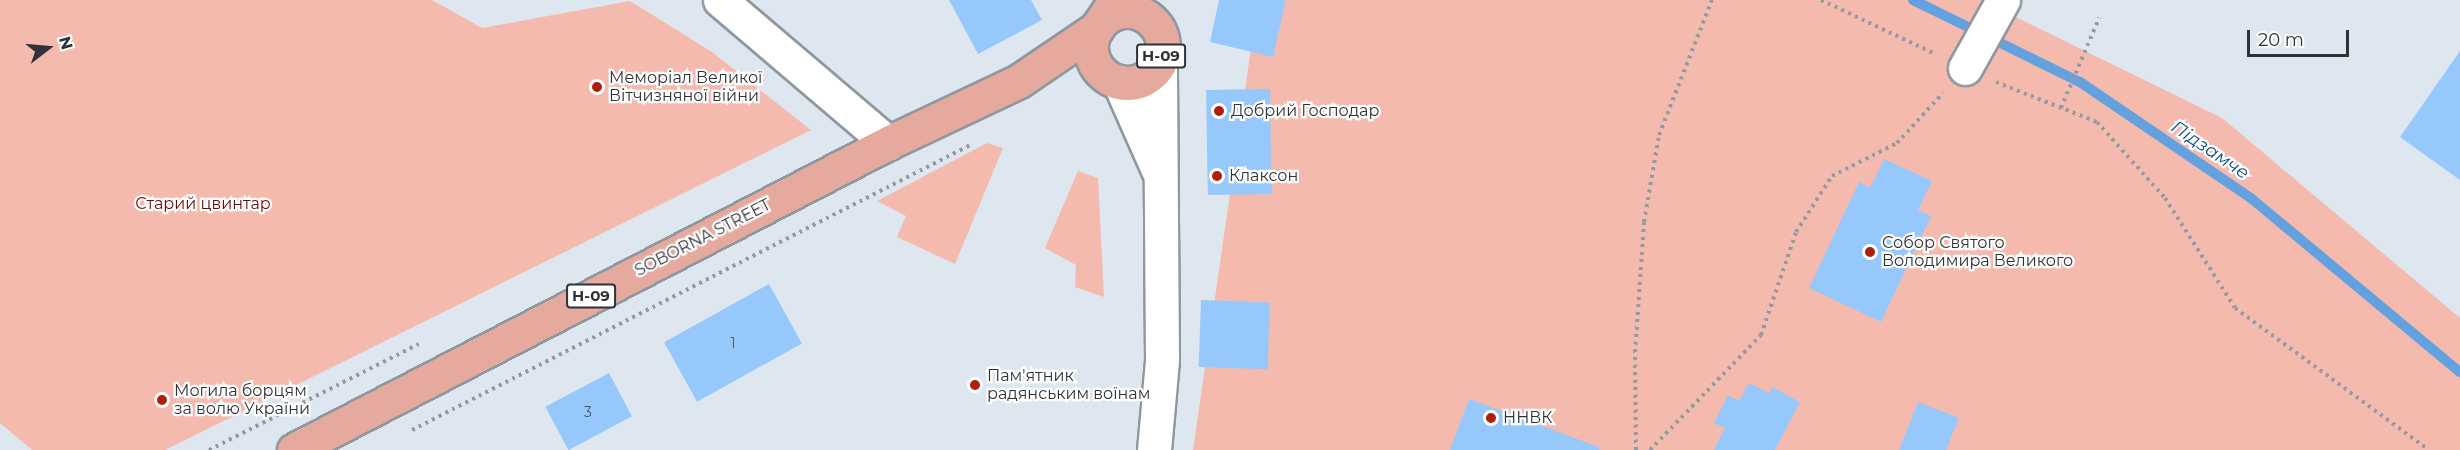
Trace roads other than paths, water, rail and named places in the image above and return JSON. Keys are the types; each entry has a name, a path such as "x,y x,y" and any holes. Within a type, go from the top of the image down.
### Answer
{"main road":[{"name":"Н-09","path":"1096,28 1116,0"},
{"name":"Н-09","path":"1019,81 1109,77 1139,81 1161,49 1165,0"},
{"name":"Н-09","path":"888,143 1019,81 1114,13 1138,13 1156,27 1161,49"},
{"path":"1096,28 1091,50 1109,77"},
{"name":"SOBORNA STREET","path":"294,450 888,143"}],"street":[{"path":"720,0 888,143"},
{"path":"1965,68 2003,0"},
{"path":"1154,450 1162,360 1161,49"},
{"path":"1109,77 1160,174"}],"waterway":[{"name":"Підзамче","path":"1913,0 2080,82 2252,199 2460,372"}],"place":[{"name":"Меморіал Великої Вітчизняної війни","path":"597,87"},
{"name":"Добрий Господар","path":"1219,111"},
{"name":"Клаксон","path":"1217,176"},
{"name":"Собор Святого Володимира Великого","path":"1870,252"},
{"name":"Пам'ятник радянським воїнам","path":"975,385"},
{"name":"Могила борцям за волю України","path":"162,400"},
{"name":"ННВК","path":"1491,418"}],"park label":[{"name":"Старий цвинтар","path":"203,204"}]}
